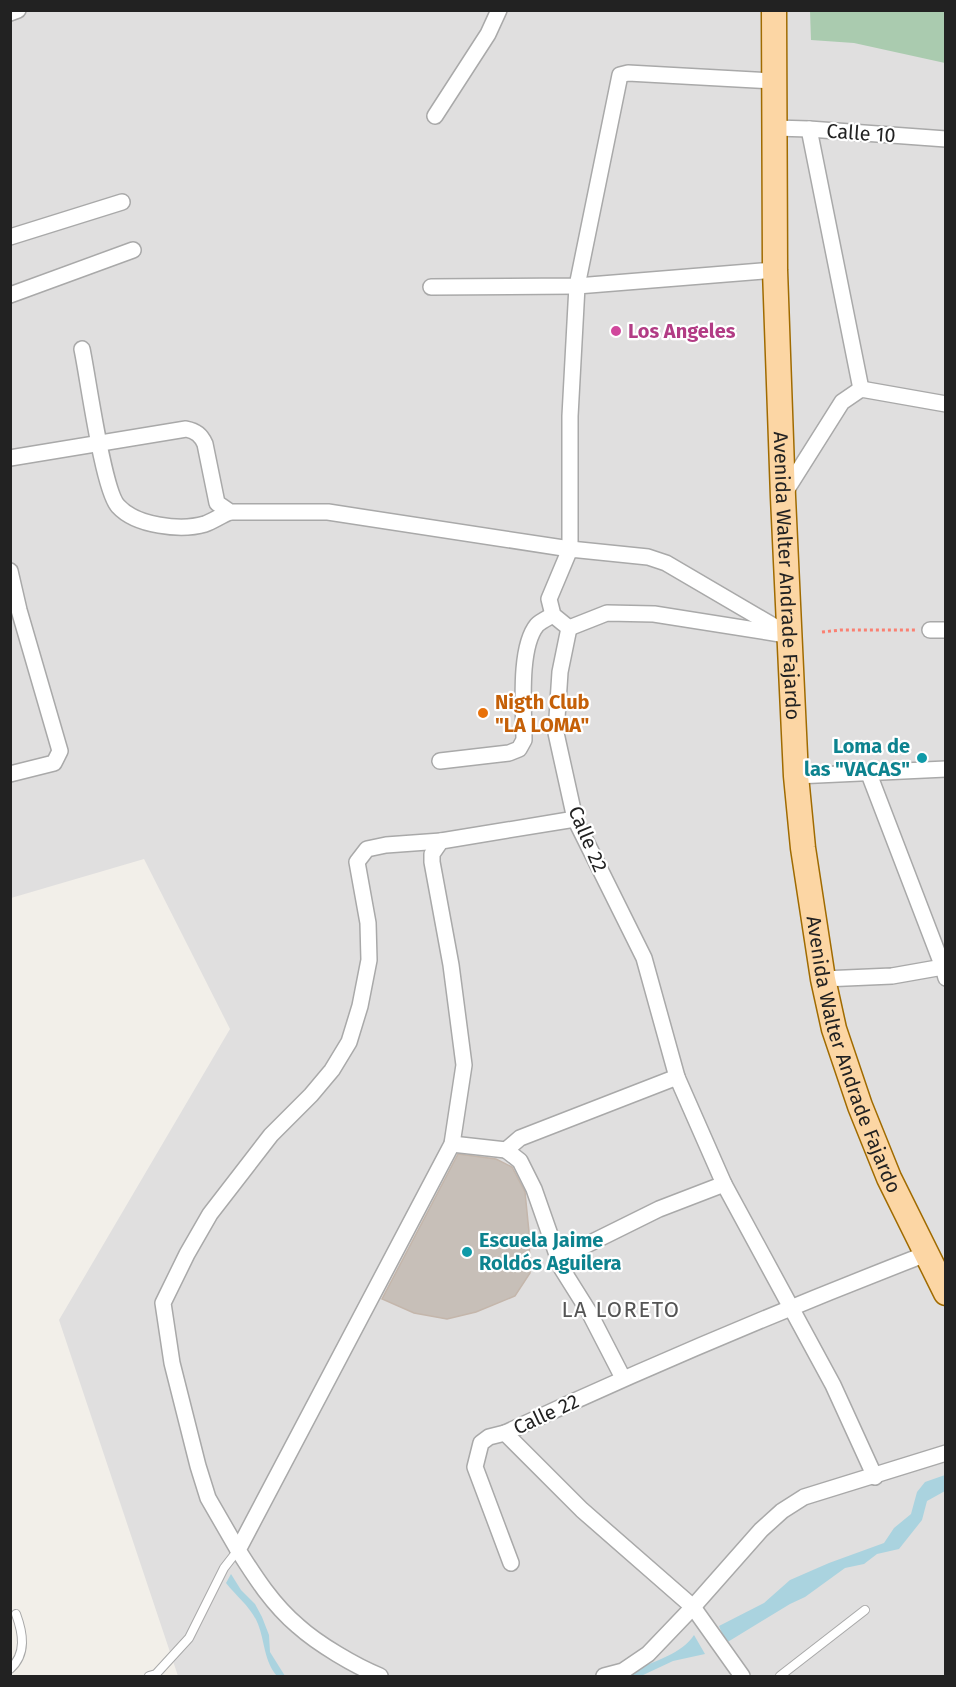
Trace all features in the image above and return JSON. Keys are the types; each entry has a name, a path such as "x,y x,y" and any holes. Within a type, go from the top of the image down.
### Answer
{"main road":[{"name":"Avenida Walter Andrade Fajardo","path":"774,10 775,270 789,635 796,776 803,848 834,1029 860,1106 889,1178 945,1293"}],"street":[{"path":"10,13 18,10"},
{"path":"435,116 488,34 499,10"},
{"path":"775,81 628,73 620,75 578,286 570,416 570,549 549,599 552,615 568,628 607,614 654,614 789,635"},
{"name":"Calle 10","path":"776,128 945,139"},
{"path":"808,129 861,389"},
{"path":"10,237 122,202"},
{"path":"10,295 133,250"},
{"path":"431,287 578,286 775,270"},
{"path":"82,349 108,482 117,506 139,520 178,528 205,524 230,512 328,512 570,549 648,557 666,563 789,635"},
{"path":"783,497 842,402 861,389 945,404"},
{"path":"10,458 99,442 186,429 193,430 202,436 205,444 217,503 230,512"},
{"path":"10,571 15,611 60,751 54,763 10,774"},
{"path":"440,761 509,753 519,749 524,740 524,667 530,638 538,624 552,615"},
{"name":"Calle 22","path":"568,628 560,672 556,733 575,819 644,958 676,1077 724,1184 790,1307"},
{"path":"930,630 945,630"},
{"path":"796,776 945,770"},
{"path":"824,979 944,973 869,774"},
{"path":"380,1677 357,1666 298,1626 260,1584 238,1550 208,1498 198,1466 172,1363 163,1303 210,1214 271,1135 332,1070 349,1042 360,1006 369,960 368,923 357,862 367,849 386,845 441,841 575,819"},
{"path":"238,1550 452,1144 464,1065 451,965 432,862 432,854 441,841"},
{"path":"506,1150 520,1138 676,1077"},
{"path":"452,1144 506,1150 520,1161 534,1189 558,1259 623,1378"},
{"path":"558,1259 659,1209 724,1184"},
{"name":"Calle 22","path":"742,1677 693,1607 582,1510 505,1433 623,1378 790,1307 926,1254"},
{"path":"790,1307 833,1385 875,1477"},
{"path":"505,1433 489,1437 481,1443 477,1450 475,1467 511,1563"},
{"path":"604,1677 623,1671 648,1654 693,1607 760,1530 804,1497 945,1454"}],"lane":[{"path":"149,1677 156,1674 189,1638 224,1568 238,1550"},
{"path":"780,1677 865,1610"},
{"path":"10,1669 21,1653 23,1634 16,1614"}],"path":[{"path":"822,632 930,630"}],"shaded area":[{"path":"11,11 945,11 945,1676 178,1676 59,1320 230,1029 144,859 11,898"}],"green space":[{"path":"810,11 945,11 945,63 854,43 811,40"}],"water":[{"path":"945,1475 945,1491 927,1501 922,1520 899,1549 877,1554 864,1564 845,1568 805,1597 726,1643 719,1626 764,1603 790,1580 884,1543 894,1528 911,1514 917,1492 925,1482"},
{"path":"231,1574 241,1590 255,1604 262,1617 269,1635 270,1652 285,1676 277,1676 273,1670 255,1618 226,1583"},
{"path":"694,1635 705,1654 673,1661 641,1676 628,1676 634,1670 675,1652"}],"building":[{"name":"Escuela Jaime Roldós Aguilera","path":"458,1154 496,1159 512,1167 525,1192 530,1273 515,1296 476,1312 447,1319 414,1313 382,1299"}],"place":[{"name":"Los Angeles","path":"616,331"},
{"name":"Nigth Club \"LA LOMA\"","path":"483,713"},
{"name":"Loma de las \"VACAS\"","path":"922,758"},
{"name":"Escuela Jaime Roldós Aguilera","path":"467,1252"}],"district":[{"name":"LA LORETO","path":"621,1309"}]}
